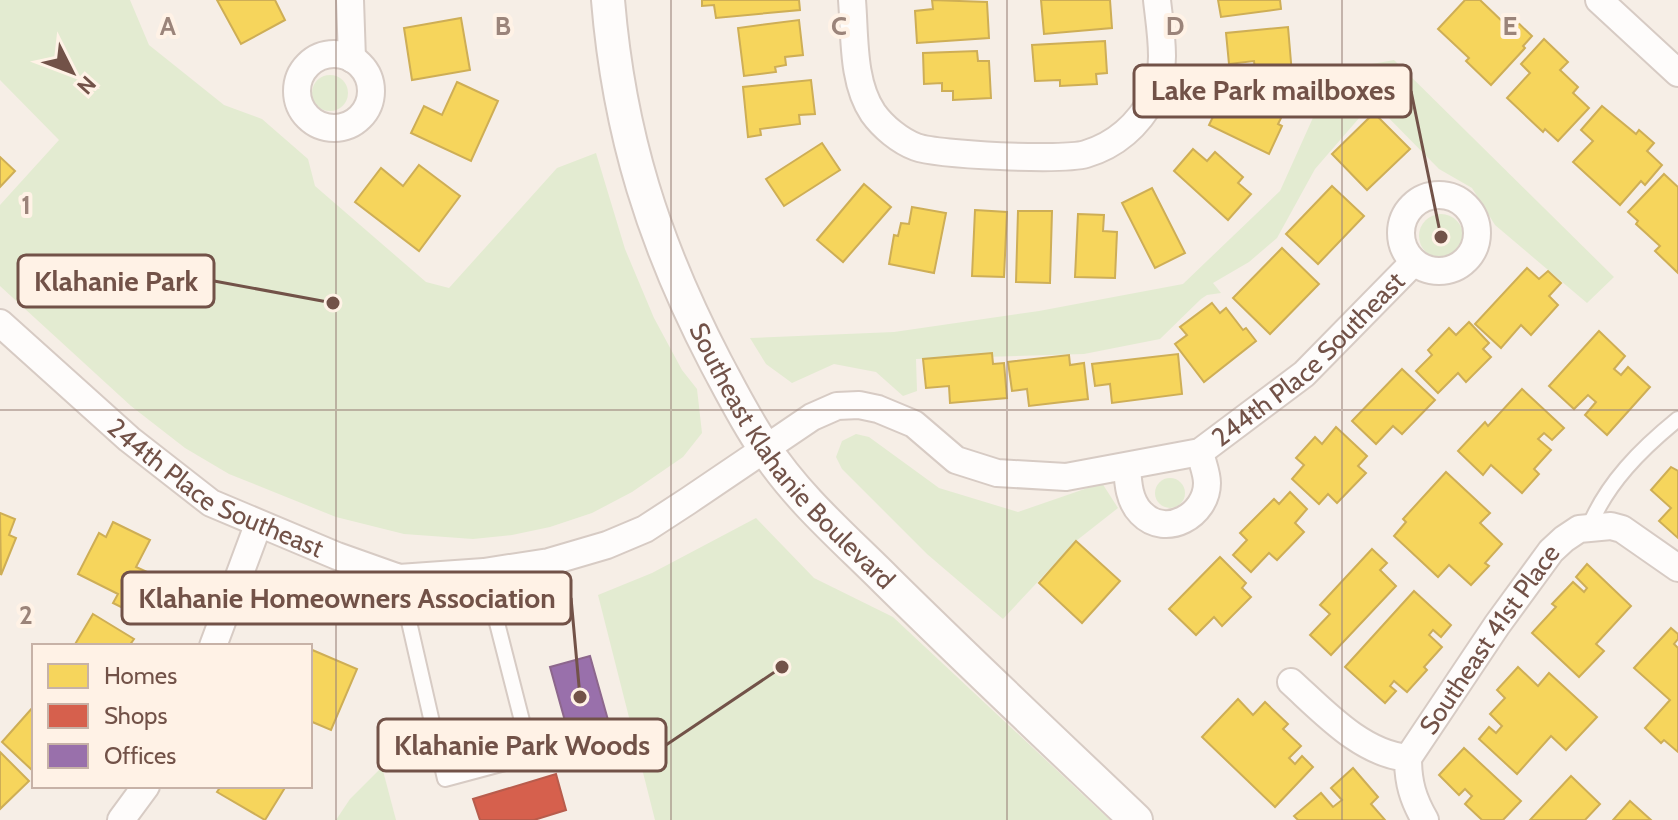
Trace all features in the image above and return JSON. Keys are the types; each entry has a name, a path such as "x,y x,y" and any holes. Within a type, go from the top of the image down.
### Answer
{"street":[{"path":"350,0 352,59"},
{"name":"Southeast Klahanie Boulevard","path":"608,0 624,123 655,230 690,313 764,449 807,501 1136,820"},
{"path":"852,0 858,70 864,96 874,114 890,132 913,146 935,153 1056,156 1083,155 1128,132 1156,93 1162,68 1157,0"},
{"path":"1599,0 1678,73"},
{"name":"244th Place Southeast","path":"0,323 180,481 211,503 258,525 399,578 484,572 549,562 607,545 633,534 688,501 812,417 837,406 859,405 897,416 914,424 956,460 997,473 1066,477 1200,452 1304,374 1414,262"},
{"name":"244th Place Southeast","path":"1127,467 1129,492 1141,514 1160,524 1184,522 1202,505 1205,493 1207,482 1200,452"},
{"path":"214,644 258,525"},
{"path":"1584,528 1611,526 1622,529 1678,568"},
{"name":"Southeast 41st Place","path":"1408,758 1551,551 1584,528"},
{"path":"1291,682 1326,714 1377,751 1408,758 1408,782 1425,820"},
{"path":"121,820 145,788"}],"lane":[{"path":"1584,528 1617,478 1650,442 1678,419"},
{"path":"399,578 445,779 531,756 484,572"}],"green space":[{"path":"0,0 130,0 149,45 224,105 262,119 308,159 315,186 426,282 449,288 557,168 596,153 625,249 654,318 682,370 697,389 702,433 683,457 632,492 592,513 550,527 473,539 404,534 336,517 229,474 185,448 131,406 0,286 0,205 59,140 0,80"},
{"path":"1394,60 1614,277 1587,303 1495,225 1472,188 1439,169 1373,102 1315,169 1277,238 1249,262 1213,283 1221,293 1201,299 1160,339 1084,354 916,359 917,391 903,396 876,372 834,364 792,383 766,364 750,338 894,332 1039,311 1183,284 1280,191 1334,71"},
{"path":"330,75 343,80 348,93 343,106 330,111 317,106 312,93 317,80"},
{"path":"1441,214 1456,221 1463,236 1456,251 1441,258 1426,251 1419,236 1426,221"},
{"path":"856,434 869,437 939,488 1018,512 1102,483 1118,508 1076,541 1003,619 927,554 842,469 836,457 842,441"},
{"path":"1170,478 1181,482 1185,493 1181,504 1170,508 1159,504 1155,493 1159,482"},
{"path":"756,518 814,578 893,617 1110,820 655,820 598,595 652,573"},
{"path":"382,767 396,820 336,820 350,799"}],"building: Homes":[{"path":"217,0 275,0 285,20 241,44"},
{"path":"702,0 799,0 800,10 716,18 714,5 702,6"},
{"path":"932,0 987,2 989,38 917,43 915,11 933,9"},
{"path":"1041,0 1110,0 1112,28 1044,34"},
{"path":"1218,0 1280,0 1281,9 1221,17"},
{"path":"1465,0 1480,0 1503,22 1510,15 1532,36 1491,85 1466,61 1469,58 1438,29"},
{"path":"461,18 470,70 412,80 404,28"},
{"path":"799,20 803,55 785,57 786,65 775,67 776,72 744,76 738,28"},
{"path":"1288,27 1292,74 1256,78 1254,61 1229,64 1226,33"},
{"path":"1544,39 1568,62 1560,70 1578,87 1573,93 1589,108 1558,141 1545,129 1543,132 1507,98 1530,73 1521,64"},
{"path":"1105,41 1107,73 1096,74 1097,84 1060,86 1060,80 1035,81 1032,45"},
{"path":"977,51 978,61 989,61 991,98 953,100 953,91 942,91 942,83 924,84 923,53"},
{"path":"811,80 815,114 799,115 800,124 760,129 761,135 748,137 743,87"},
{"path":"457,82 498,101 471,161 411,133 424,106 442,115"},
{"path":"1257,96 1285,110 1278,124 1282,126 1269,154 1209,125 1221,100 1239,109 1244,99 1253,104"},
{"path":"1602,106 1636,134 1639,130 1654,143 1647,151 1662,165 1645,185 1641,181 1620,205 1573,162 1593,141 1581,130"},
{"path":"1374,113 1410,149 1367,190 1332,154"},
{"path":"822,143 840,170 784,206 766,179"},
{"path":"1193,149 1207,161 1215,152 1243,177 1238,183 1251,194 1228,220 1174,171"},
{"path":"0,157 15,171 0,187"},
{"path":"419,165 460,196 419,251 355,202 381,168 403,186"},
{"path":"1664,174 1678,187 1678,273 1655,251 1660,246 1628,212"},
{"path":"864,184 891,207 843,262 817,240"},
{"path":"1332,186 1364,216 1318,264 1286,234"},
{"path":"1152,188 1185,253 1155,268 1122,203"},
{"path":"912,207 946,213 934,273 889,264 894,235 898,236 901,223 909,224"},
{"path":"975,210 1007,212 1004,277 972,276"},
{"path":"1018,211 1052,211 1050,283 1016,282"},
{"path":"1078,214 1104,215 1103,231 1117,232 1115,278 1075,277"},
{"path":"1282,248 1319,284 1270,334 1233,298"},
{"path":"1527,268 1539,279 1548,271 1561,283 1549,296 1558,305 1531,335 1521,325 1501,348 1475,324"},
{"path":"1212,303 1220,313 1226,308 1256,341 1204,382 1175,344 1187,335 1180,327"},
{"path":"1469,322 1489,343 1483,349 1491,357 1466,382 1458,373 1438,393 1416,371 1432,355 1428,350 1449,328 1456,335"},
{"path":"1599,331 1625,356 1614,369 1621,375 1628,367 1650,387 1607,435 1585,415 1596,402 1588,395 1574,409 1549,386"},
{"path":"992,353 993,364 1004,363 1007,398 950,403 949,386 926,388 923,359"},
{"path":"1178,354 1182,394 1112,403 1110,384 1095,386 1092,364"},
{"path":"1069,355 1070,365 1084,363 1088,399 1029,406 1027,389 1012,391 1008,362"},
{"path":"1402,369 1435,400 1402,434 1393,426 1376,444 1352,421"},
{"path":"1522,389 1564,428 1552,440 1544,433 1538,439 1551,450 1534,469 1539,474 1522,493 1491,465 1483,475 1458,451 1485,422 1488,426"},
{"path":"1336,427 1367,456 1358,466 1366,473 1337,503 1328,494 1319,504 1292,479 1304,465 1296,458 1315,437 1322,444"},
{"path":"1671,467 1678,471 1678,538 1659,521 1671,508 1651,490"},
{"path":"1446,472 1490,513 1480,523 1502,544 1485,563 1489,566 1471,585 1449,565 1438,577 1394,536 1406,522 1403,519"},
{"path":"1290,492 1307,509 1295,523 1304,532 1277,560 1269,553 1251,572 1233,555 1247,540 1240,533 1274,499 1279,504"},
{"path":"0,513 15,519 9,535 16,538 1,575"},
{"path":"113,522 150,540 136,567 156,576 137,615 113,603 118,594 78,574 99,533 106,537"},
{"path":"1076,541 1120,581 1082,623 1039,583"},
{"path":"1372,549 1387,563 1380,570 1396,586 1331,655 1310,635 1330,614 1320,605"},
{"path":"1220,557 1246,583 1242,588 1251,597 1222,626 1214,617 1196,635 1169,609"},
{"path":"1587,564 1631,606 1596,644 1604,651 1579,677 1532,633 1556,607 1552,604 1573,582 1584,592 1587,588 1576,577"},
{"path":"1414,591 1451,625 1441,637 1433,630 1429,635 1442,647 1424,667 1427,670 1407,692 1394,681 1390,686 1396,691 1385,703 1345,667"},
{"path":"93,614 134,639 130,644 75,644"},
{"path":"1671,628 1678,634 1674,644 1678,648 1678,752 1664,740 1661,743 1645,728 1670,700 1634,668"},
{"path":"312,650 357,669 331,730 312,722"},
{"path":"1518,667 1538,686 1549,673 1597,717 1566,750 1551,736 1517,774 1479,739 1489,727 1496,733 1502,726 1490,714 1505,698 1497,690"},
{"path":"1238,699 1253,715 1265,702 1288,724 1283,729 1301,746 1289,758 1295,764 1302,756 1313,767 1275,807 1202,737"},
{"path":"32,708 32,770 2,742"},
{"path":"1464,748 1521,801 1503,820 1482,820 1465,804 1472,796 1465,789 1459,795 1439,775"},
{"path":"0,752 29,781 0,809"},
{"path":"1353,768 1378,797 1371,804 1385,820 1298,820 1294,816 1321,793 1333,807 1342,800 1331,788"},
{"path":"1571,776 1600,804 1585,820 1530,820"},
{"path":"220,788 285,788 265,820 217,792"},
{"path":"1630,801 1651,820 1613,820"}],"building: Shops":[{"path":"556,774 566,810 534,820 480,820 473,799"}],"building: Offices":[{"path":"590,656 610,727 570,739 550,667"}],"place":[{"name":"Lake Park mailboxes","path":"1441,237"},
{"name":"Klahanie Park","path":"333,303"},
{"name":"Klahanie Park Woods","path":"782,667"},
{"name":"Klahanie Homeowners Association","path":"580,697"}]}
